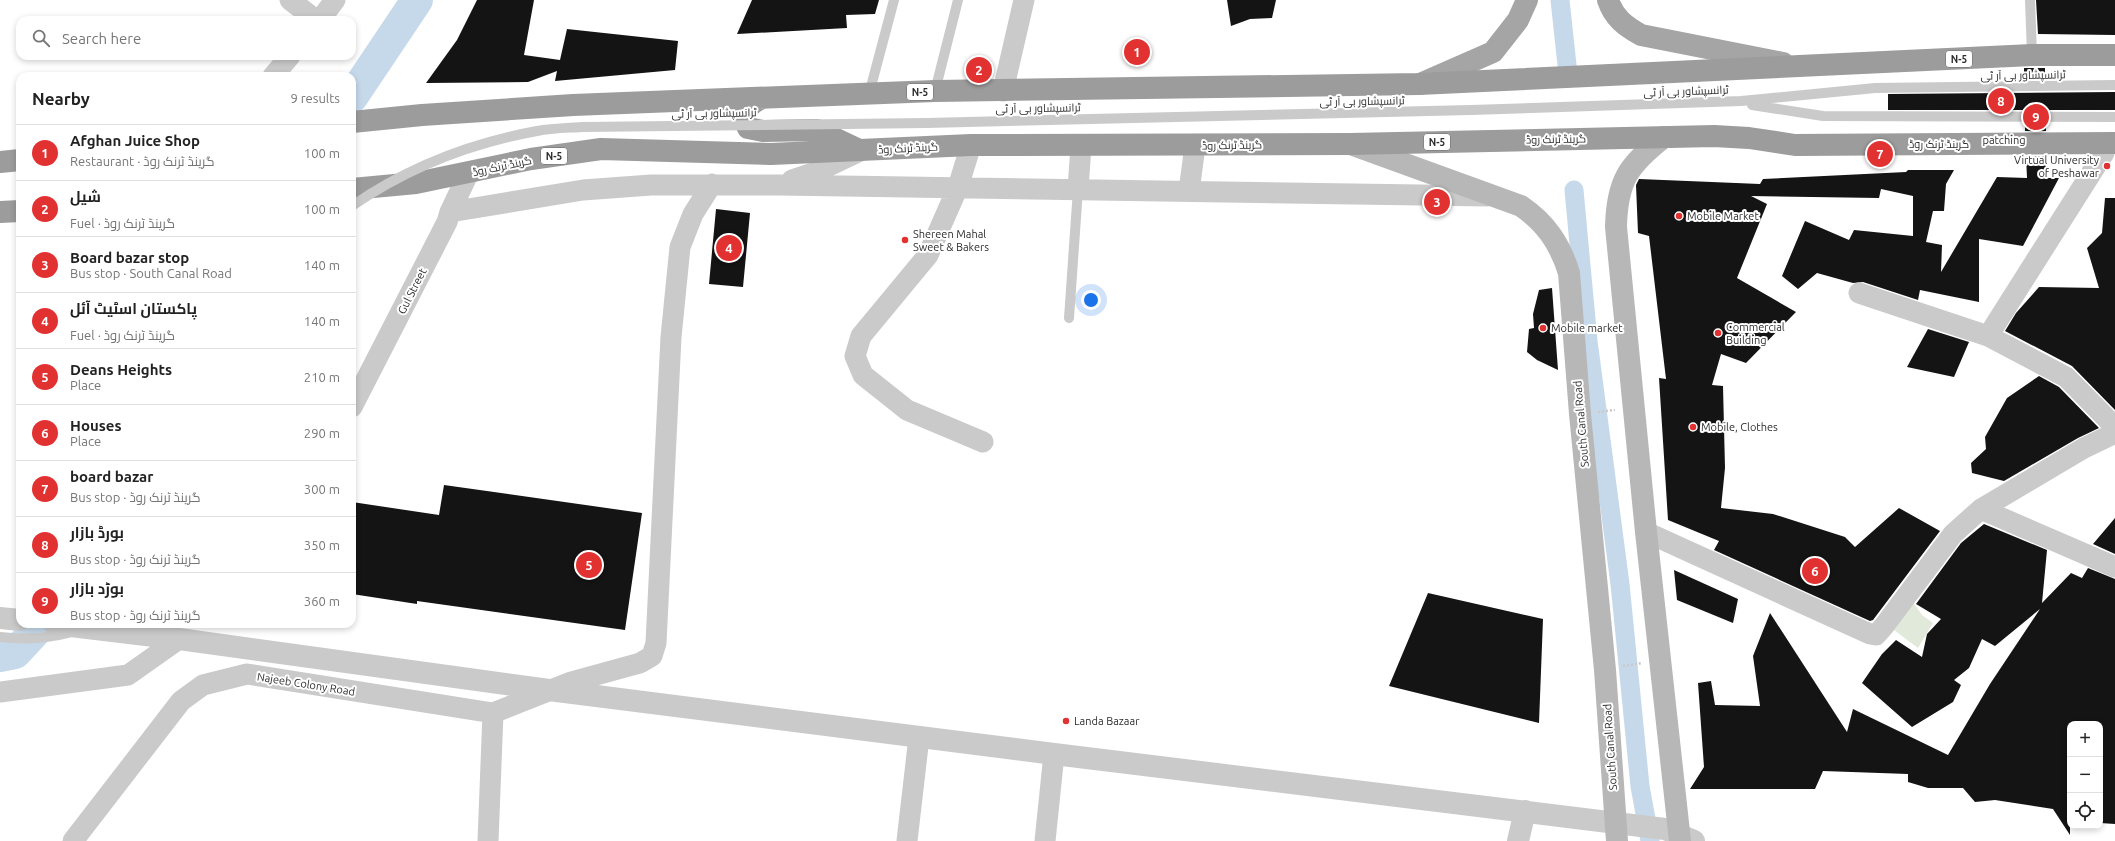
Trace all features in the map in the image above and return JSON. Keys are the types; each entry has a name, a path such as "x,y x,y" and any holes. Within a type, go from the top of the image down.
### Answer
{"highway":[{"name":"N-5","path":"356,122 422,115 573,105 935,91 1419,84 2032,55 2115,55"},
{"path":"762,98 751,104 747,110 744,119 748,128 763,131 817,130 860,151"},
{"name":"گرینڈ ٹرنک روڈ","path":"356,188 416,183 531,159 601,149 771,154 971,146 1195,146 1615,138 1654,146 1714,136 1750,138 1795,145 2111,150"},
{"path":"0,162 16,160"},
{"path":"0,212 16,211"}],"main road":[{"path":"1419,84 1493,52 1518,20 1526,0"},
{"path":"1608,0 1614,15 1624,26 1641,35 1804,66"},
{"name":"South Canal Road","path":"1350,144 1498,196 1521,206 1535,216 1549,230 1562,253 1569,273 1580,414 1605,670 1618,829"},
{"path":"1654,146 1626,174 1619,192 1616,227 1636,407 1646,532 1679,836"}],"street":[{"path":"290,0 311,16"},
{"path":"323,16 335,0"},
{"path":"1002,91 1024,0"},
{"path":"276,72 287,60"},
{"path":"971,146 958,188 928,255 861,336 855,356 863,375 907,410 984,442"},
{"path":"1078,189 1081,146"},
{"path":"1189,191 1195,146"},
{"path":"1988,336 2111,150"},
{"path":"779,185 816,172 860,151"},
{"name":"Gul Street","path":"356,399 447,222 450,212 469,172"},
{"path":"450,212 583,190 651,185 712,184 1498,196"},
{"path":"488,841 493,713 549,690 640,663 652,656 656,643 670,345 680,247 693,214 712,184"},
{"path":"1859,293 1988,336 2066,377 2115,427"},
{"path":"1646,532 1870,634 1876,635 1953,534 1981,509 2084,448 2115,433"},
{"path":"1981,509 2115,567"},
{"path":"0,618 16,620"},
{"path":"89,628 179,638 549,690 1054,754 1525,811 1618,829 1679,836"},
{"path":"0,692 128,675 179,638"},
{"name":"Najeeb Colony Road","path":"73,841 181,701 203,685 246,674 493,713"},
{"path":"907,841 919,737"},
{"path":"1045,841 1054,754"},
{"path":"1518,841 1525,811"}],"lane":[{"path":"869,94 894,0"},
{"path":"935,91 958,0"},
{"path":"2030,0 2032,55"},
{"name":"ٹرانسپشاور بی آر ٹی","path":"356,204 403,176 440,158 471,147 538,131 582,127 926,123 1471,110 1741,101 1875,88 2115,85"},
{"name":"ٹرانسپشاور بی آر ٹی","path":"1741,101 1752,105 1823,116 2115,117"},
{"name":"patching","path":"1796,151 2111,150"},
{"path":"1069,318 1078,189"},
{"path":"0,637 41,639 57,636 82,628"}],"path":[{"path":"1596,412 1618,410"},
{"path":"1620,667 1641,663"}],"green space":[{"path":"1913,602 1922,615 1933,623 1918,648 1894,630"}],"building":[{"path":"477,0 534,0 524,55 560,60 567,29 678,41 675,70 555,81 557,71 528,82 426,83 457,40"},
{"path":"752,0 879,0 875,14 846,15 847,28 737,34"},
{"path":"1227,0 1276,0 1272,18 1250,19 1231,26"},
{"path":"2036,0 2115,0 2115,35 2038,34"},
{"path":"2024,68 2045,68 2045,79 2024,80"},
{"path":"2115,92 2115,110 1888,110 1888,94"},
{"path":"2025,123 2046,123 2046,131 2025,131"},
{"path":"2026,156 2046,156 2047,178 2059,178 2023,246 1979,239 1979,302 1920,290 1918,300 1863,282 1853,283 1817,273 1798,289 1782,276 1805,221 1849,240 1854,230 1913,236 1913,196 1881,189 1879,198 1751,196 1767,204 1737,278 1796,312 1746,363 1721,354 1712,385 1723,386 1725,468 1721,508 1773,514 1845,537 1855,547 1899,508 1940,531 1873,620 1870,621 1714,550 1719,541 1668,520 1659,378 1666,379 1649,236 1638,233 1636,185 1639,179 1760,184 1763,179 1906,172 1908,170 1954,170 1946,184 1944,211 1933,211 1926,242 1942,245 1941,272 1997,177 2027,178"},
{"path":"2105,198 2115,198 2115,410 2072,366 2005,331 2016,313 2039,287 2099,288 2087,248 2102,233"},
{"path":"716,209 750,213 743,287 709,284"},
{"name":"Mobile market","path":"1552,288 1558,370 1537,360 1527,352 1529,329 1534,328 1533,314 1539,290"},
{"path":"1928,329 1969,342 1954,377 1907,367"},
{"path":"2039,376 2059,387 2099,428 2078,438 2004,481 1972,473 1971,463 1986,449 1985,437 2007,398"},
{"path":"444,485 642,513 625,630 417,601 417,604 356,595 356,503 439,515"},
{"path":"2115,518 2115,554 2093,544"},
{"path":"1984,524 2047,550 2042,603 2071,573 2082,578 2088,568 2115,579 2115,824 2103,823 2103,721 2067,721 2067,829 2070,829 2070,835 2053,809 1995,800 1975,802 1963,788 1928,788 1908,782 1908,774 1823,771 1815,789 1690,789 1704,767 1698,683 1711,681 1715,705 1760,706 1753,656 1770,613 1847,732 1853,709 1948,755 1990,684 2040,609 1995,646 1982,639 1969,668 1954,680 1961,685 1953,702 1912,727 1862,683 1882,654 1896,640 1922,657 1927,634 1941,619 1916,604 1961,543"},
{"path":"1674,570 1738,599 1733,623 1677,600"},
{"path":"1428,593 1543,619 1539,723 1389,686"}],"waterway":[{"path":"356,91 417,0"},
{"path":"1560,0 1567,65"},
{"path":"1574,190 1588,341 1620,584 1640,786 1650,841"},
{"path":"0,656 15,653 38,628"}],"place":[{"name":"Afghan Juice Shop","path":"1137,52"},
{"name":"شیل","path":"979,70"},
{"name":"بورڈ بازار","path":"2001,101"},
{"name":"بوڑد بازار","path":"2036,117"},
{"name":"board bazar","path":"1880,154"},
{"name":"Virtual University of Peshawar","path":"2107,166"},
{"name":"Board bazar stop","path":"1437,202"},
{"name":"Mobile Market","path":"1679,216"},
{"name":"Shereen Mahal Sweet & Bakers","path":"905,240"},
{"name":"پاکستان اسٹیٹ آئل","path":"729,248"},
{"name":"Mobile market","path":"1543,328"},
{"name":"Commercial Building","path":"1718,333"},
{"name":"Mobile, Clothes","path":"1693,427"},
{"name":"Deans Heights","path":"589,565"},
{"name":"Houses","path":"1815,571"},
{"name":"Landa Bazaar","path":"1066,721"}]}
